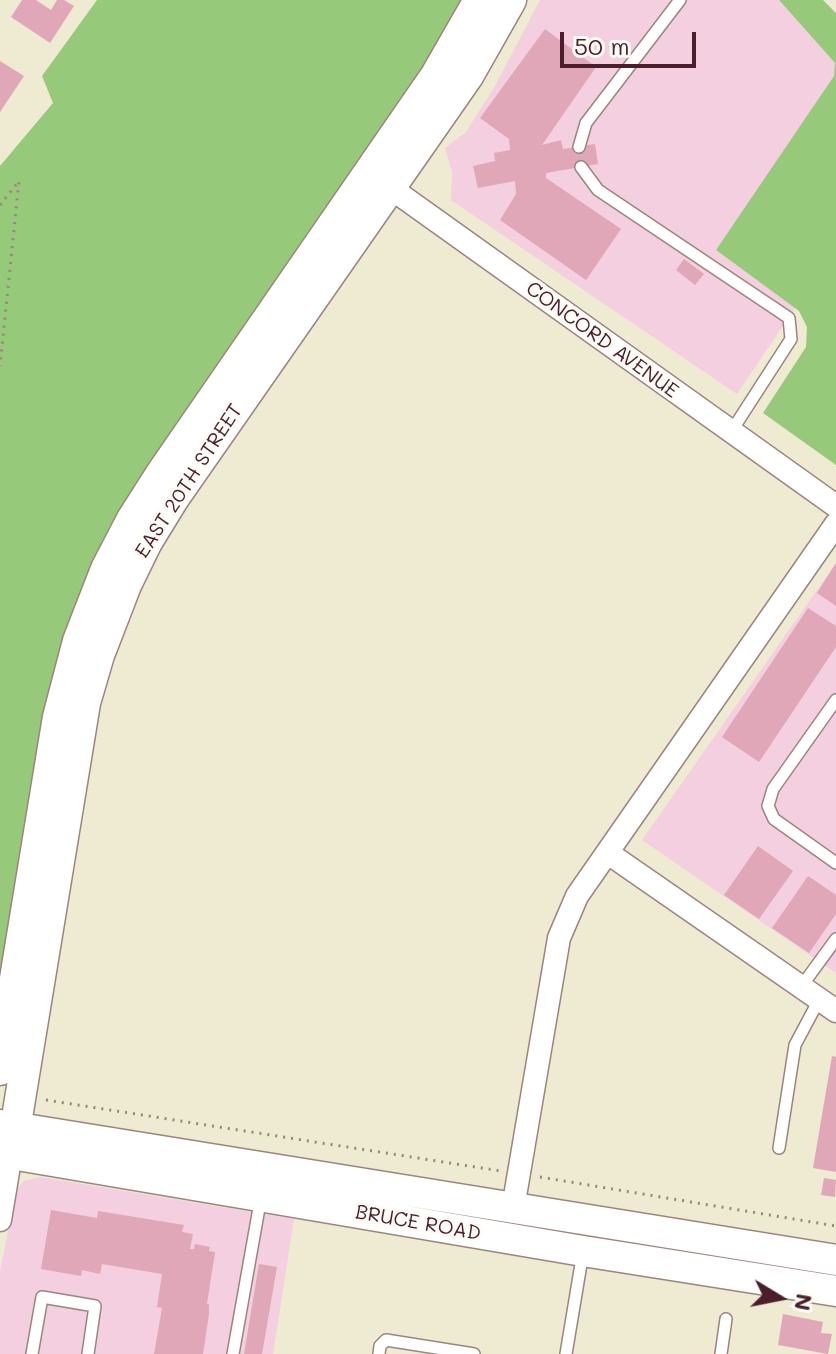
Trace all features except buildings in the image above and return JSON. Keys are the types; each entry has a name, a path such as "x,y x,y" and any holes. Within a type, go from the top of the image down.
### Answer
{"street":[{"name":"EAST 20TH STREET","path":"0,1220 6,1140 20,1096 80,727 92,678 116,608 147,542 379,180 479,0"},
{"name":"EAST 20TH STREET","path":"0,1070 58,717 70,667 97,591 142,502 379,180 468,76 511,0"},
{"name":"CONCORD AVENUE","path":"379,180 836,506"},
{"path":"513,1208 559,938 577,896 836,524"},
{"path":"608,853 819,999"},
{"name":"BRUCE ROAD","path":"6,1140 261,1196 836,1291"},
{"name":"BRUCE ROAD","path":"6,1140 513,1208 836,1260"}],"lane":[{"path":"579,147 586,123 680,0"},
{"path":"581,167 598,190 789,318 791,339 731,432"},
{"path":"836,700 773,789 768,806 774,819 836,863"},
{"path":"779,1148 795,1045 819,999 836,939"},
{"path":"233,1354 261,1196"},
{"path":"566,1354 583,1251"},
{"path":"32,1354 42,1297 95,1306 88,1354"},
{"path":"721,1354 726,1319"},
{"path":"379,1354 380,1346 386,1340 430,1350 474,1354"}],"path":[{"path":"0,205 19,181 0,366"},
{"path":"20,1096 836,1226"}],"shaded area":[{"path":"540,0 779,0 835,63 834,76 827,88 716,250 795,308 737,394 451,200 452,172 445,148 466,132 495,86"},
{"path":"836,563 836,973 642,840"},
{"path":"40,1177 294,1219 273,1354 0,1354 0,1272 16,1190 24,1181"}],"green space":[{"path":"97,0 463,0 448,30 56,674 0,979 0,166 53,103 42,76"},
{"path":"779,0 823,0 836,13 836,465 763,413 806,347 807,327 799,311 716,250 834,76 835,63"}]}
